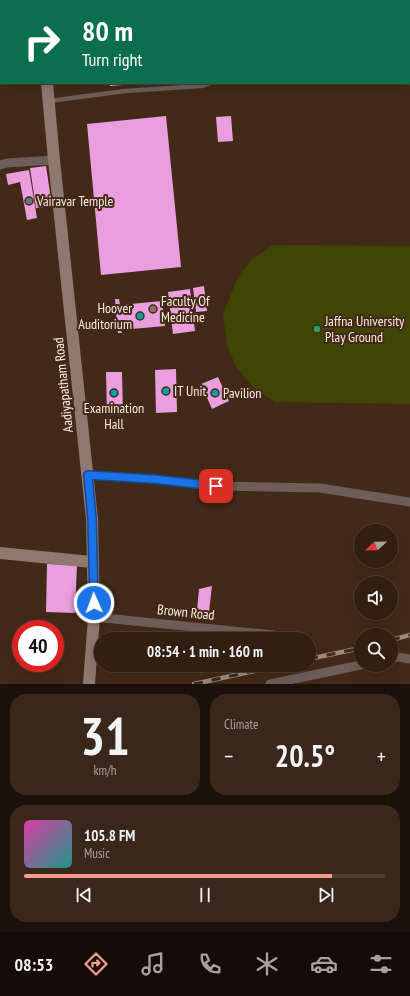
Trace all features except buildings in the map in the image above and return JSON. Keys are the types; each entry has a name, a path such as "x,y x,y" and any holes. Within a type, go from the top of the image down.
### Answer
{"street":[{"name":"Aadiyapatham Road","path":"47,84 92,519 94,617 89,684"},
{"path":"0,165 7,163 54,160"},
{"path":"88,475 152,479 216,486 320,488 410,502"},
{"path":"0,553 92,562"},
{"name":"Brown Road","path":"94,617 244,632"},
{"path":"398,658 410,660"},
{"path":"270,684 354,666"}],"lane":[{"path":"48,101 125,91 202,86 207,84"}],"green space":[{"name":"Jaffna University Play Ground","path":"273,245 410,246 410,404 275,402 253,387 236,367 227,344 223,314 238,277 252,259"}],"railway":[{"path":"398,638 410,635"},
{"path":"316,658 354,649"},
{"path":"194,684 250,672"}],"place":[{"name":"Vairavar Temple","path":"29,201"},
{"name":"Faculty Of Medicine","path":"153,309"},
{"name":"Hoover Auditorium","path":"140,316"},
{"name":"Jaffna University Play Ground","path":"317,329"},
{"name":"IT Unit","path":"166,391"},
{"name":"Examination Hall","path":"114,393"},
{"name":"Pavilion","path":"215,393"}],"route":[{"path":"94,603 92,519 88,475 152,479 216,486"}]}
